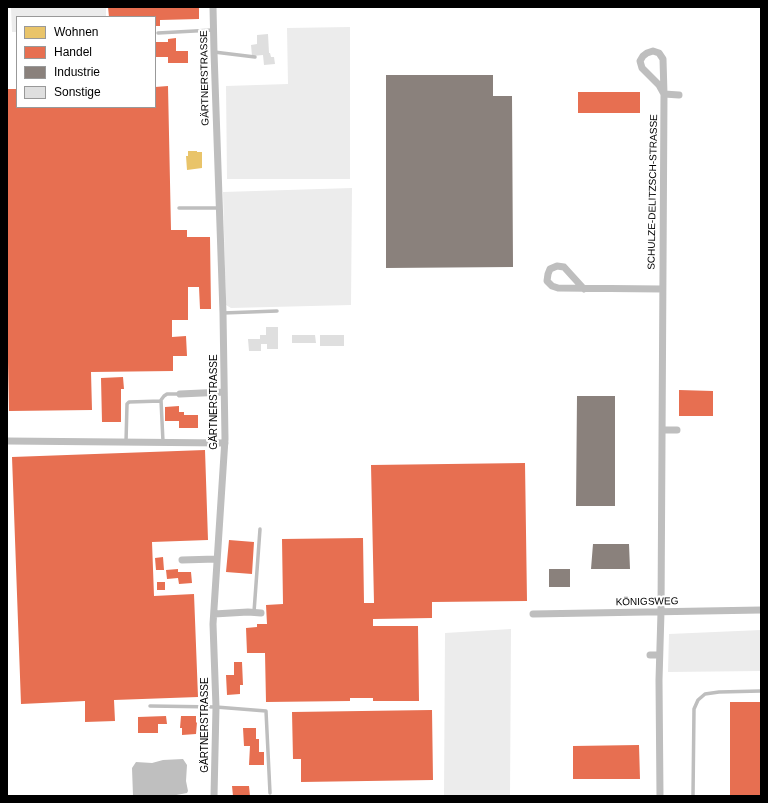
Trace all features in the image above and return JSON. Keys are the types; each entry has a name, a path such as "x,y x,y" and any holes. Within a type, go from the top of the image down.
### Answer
{"street":[{"name":"GÄRTNERSTRASSE","path":"213,7 223,313 225,443 220,529 216,559 213,624 216,706 214,796"},
{"name":"SCHULZE-DELITZSCH-STRASSE","path":"660,796 659,654 661,612 664,94 663,58 660,53 647,53 640,61 642,68 660,85 664,94"},
{"path":"664,94 679,95"},
{"path":"584,289 564,267 556,266 550,268 547,281 552,286 558,288 584,289 662,290"},
{"path":"180,394 224,392"},
{"path":"662,430 677,430"},
{"path":"7,441 225,443"},
{"path":"182,560 216,559"},
{"name":"KÖNIGSWEG","path":"533,614 761,610"},
{"path":"214,614 257,612"},
{"path":"650,655 659,654"}],"lane":[{"path":"158,33 214,30"},
{"path":"214,52 255,57"},
{"path":"179,208 220,208"},
{"path":"223,313 277,311"},
{"path":"163,442 161,401 164,396 180,394"},
{"path":"126,442 127,404 133,402 161,401"},
{"path":"257,612 260,529"},
{"path":"693,796 694,709 698,700 705,694 719,692 761,691"},
{"path":"150,706 216,706 266,711 270,793"}],"shaded area":[{"path":"11,7 106,7 106,16 16,16 16,32 12,32"},
{"path":"350,27 350,179 227,179 226,86 288,84 287,28"},
{"path":"352,188 351,305 231,308 226,305 223,192"},
{"path":"511,629 510,796 444,796 445,633"},
{"path":"761,630 761,671 668,672 669,634"},
{"path":"183,759 187,765 187,793 171,796 133,796 132,768 136,762 152,763 163,760"}],"building: Wohnen":[{"path":"188,151 202,152 202,168 187,170 186,156 188,156"}],"building: Handel":[{"path":"108,7 199,7 199,19 160,20 160,26 156,26 156,16 109,16"},
{"path":"176,38 176,51 188,51 188,63 168,63 168,57 156,57 156,42 168,42 168,39"},
{"path":"168,86 171,230 187,230 187,237 210,237 211,309 200,309 199,287 188,287 188,320 172,320 172,337 186,336 187,356 173,356 173,371 91,372 92,410 9,411 7,312 7,89 16,89 16,108 156,108 156,87"},
{"path":"578,92 640,92 640,113 578,113"},
{"path":"123,377 124,389 121,389 121,422 102,422 101,378"},
{"path":"679,390 713,391 713,416 679,416"},
{"path":"179,406 179,412 184,412 184,415 198,415 198,428 179,428 179,421 165,421 165,407"},
{"path":"205,450 208,540 152,542 154,596 194,594 198,697 114,700 115,721 85,722 85,701 21,704 12,457"},
{"path":"525,463 527,601 432,602 432,618 373,619 373,626 418,626 419,701 373,701 373,698 350,698 350,701 266,702 265,653 247,653 246,628 257,627 257,624 267,624 266,605 283,604 282,539 363,538 364,603 374,603 371,465"},
{"path":"229,540 254,542 252,574 226,572"},
{"path":"163,557 164,570 156,570 155,558"},
{"path":"178,569 178,572 191,572 192,583 179,584 178,578 167,579 166,570"},
{"path":"157,582 165,582 165,590 157,590"},
{"path":"234,662 242,662 243,685 240,685 240,694 227,695 226,675 234,675"},
{"path":"730,702 761,702 761,796 730,796"},
{"path":"432,710 433,780 301,782 301,759 293,759 292,712"},
{"path":"166,716 167,724 158,724 158,733 138,733 138,717"},
{"path":"181,716 196,716 196,734 182,735 182,728 180,728"},
{"path":"243,728 256,728 256,739 259,739 259,752 264,752 264,765 249,765 250,746 244,746"},
{"path":"639,745 640,779 573,779 573,746"},
{"path":"232,786 249,786 250,796 233,796"}],"building: Industrie":[{"path":"386,75 493,75 493,96 512,96 513,267 386,268"},
{"path":"577,396 615,396 615,506 576,506"},
{"path":"593,544 629,544 630,569 591,569"},
{"path":"549,569 570,569 570,587 549,587"}],"building: Sonstige":[{"path":"268,34 269,53 271,57 274,57 275,64 264,65 263,55 252,56 251,45 257,44 257,35"},
{"path":"266,327 278,327 278,349 267,349 267,344 261,344 261,351 249,351 248,339 260,339 260,335 266,335"},
{"path":"292,335 315,335 316,343 292,343"},
{"path":"320,335 344,335 344,346 320,346"}]}
